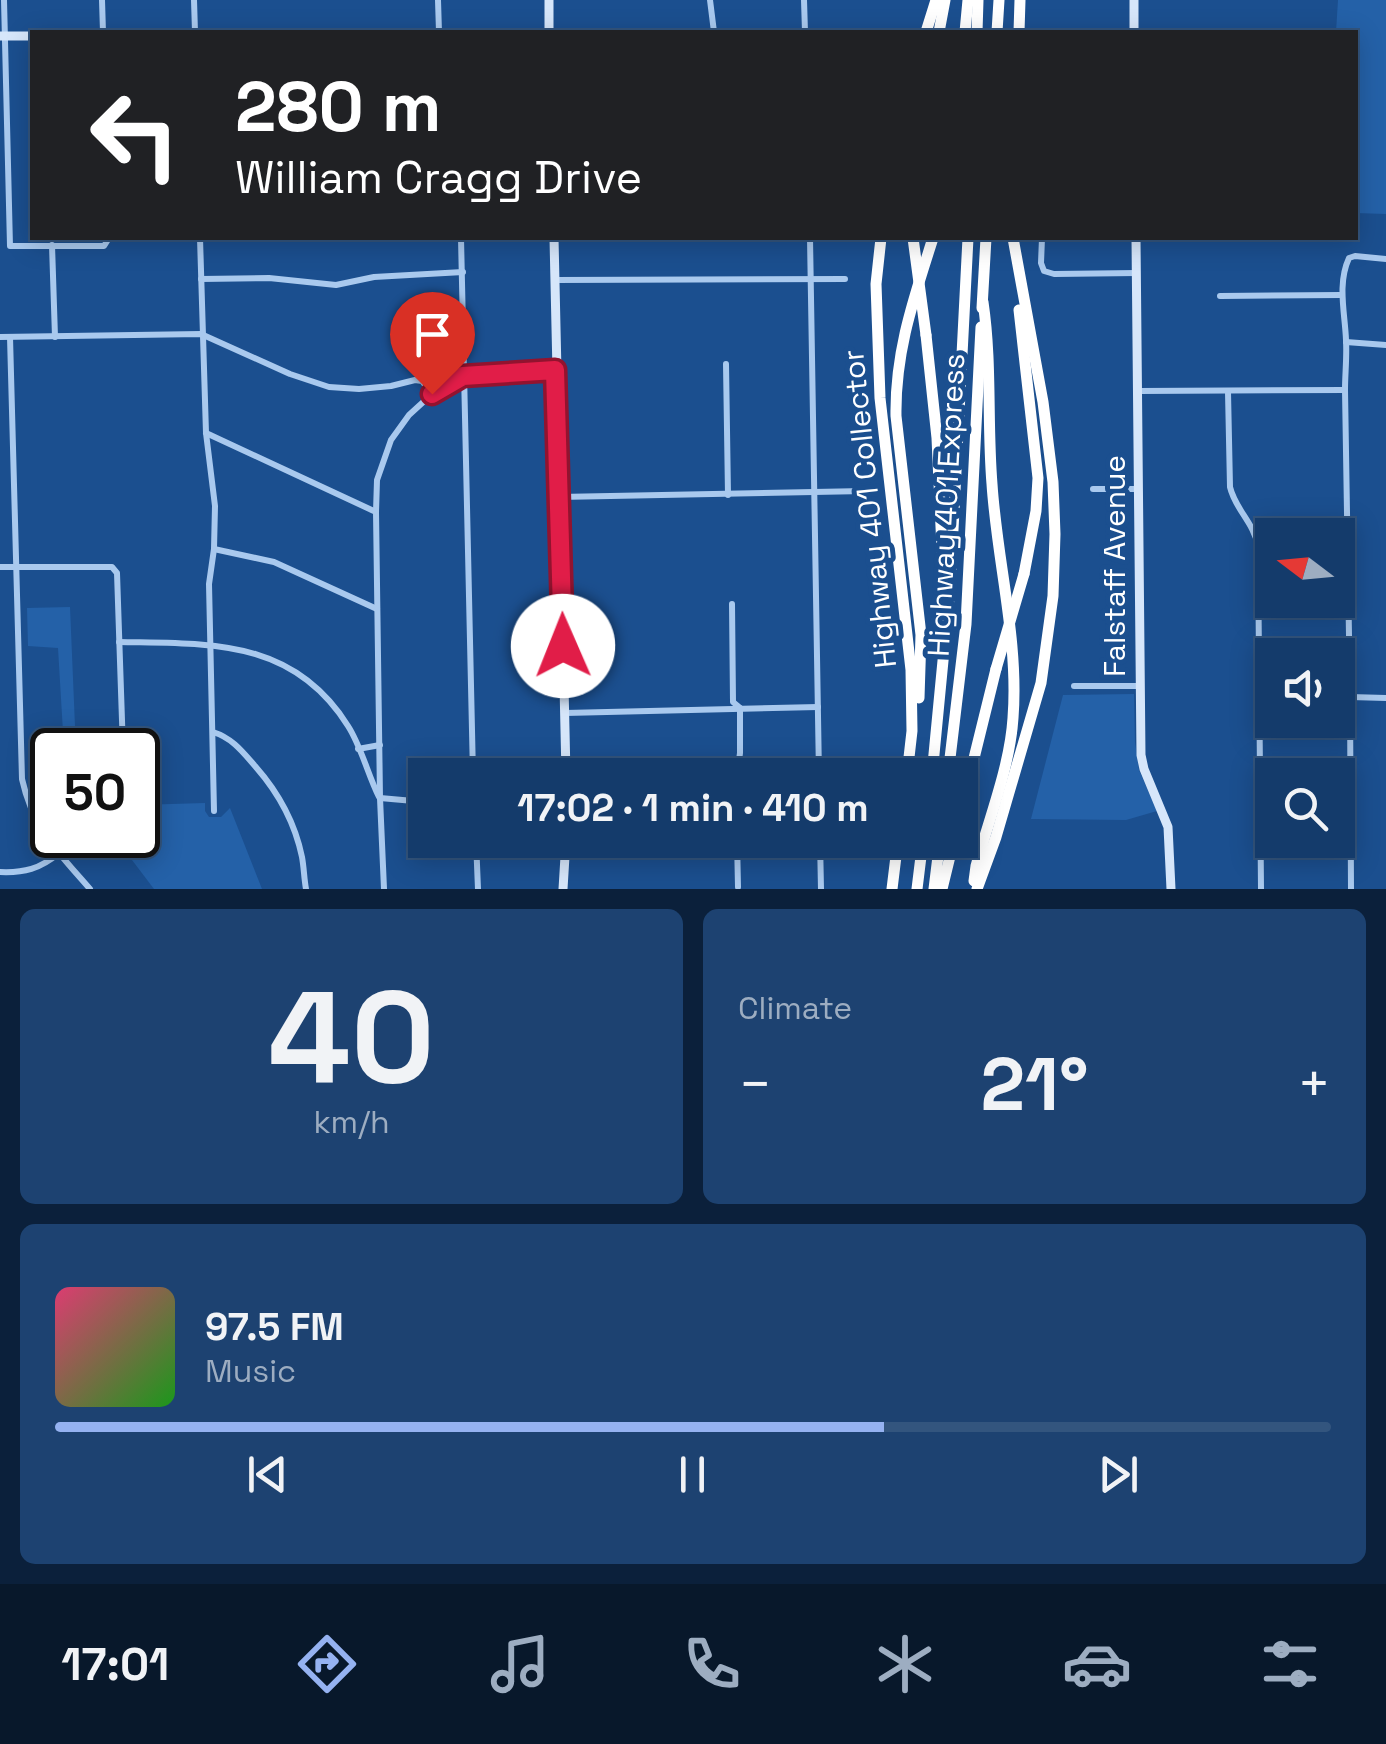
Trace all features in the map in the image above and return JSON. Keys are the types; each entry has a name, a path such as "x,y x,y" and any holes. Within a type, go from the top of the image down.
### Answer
{"highway":[{"path":"927,30 936,0"},
{"path":"938,30 945,0"},
{"path":"965,30 968,0"},
{"path":"977,30 978,0"},
{"path":"998,30 999,0"},
{"path":"1019,30 1020,0"},
{"name":"Highway 401 Collector","path":"881,240 876,284 880,398 911,670 908,758"},
{"path":"913,240 937,438 946,637"},
{"path":"912,731 918,712 921,635 896,416 896,385 906,324 932,240"},
{"name":"Highway 401 Express","path":"934,758 946,637 968,240"},
{"name":"Highway 401 Express","path":"950,758 966,624 986,240"},
{"path":"975,889 1001,821 1041,683 1053,596 1051,466 1013,242"},
{"path":"974,758 1024,574 1036,512 1038,478 1013,242"},
{"path":"975,889 976,866 1006,758 1014,695 992,486 989,344 982,302"},
{"path":"892,889 896,858"},
{"path":"917,889 921,858"},
{"path":"934,889 938,858"},
{"path":"942,889 950,858"}],"street":[{"path":"4,0 10,246 104,246 108,240"},
{"path":"102,0 103,30"},
{"path":"194,0 196,30"},
{"path":"438,0 439,30"},
{"path":"549,0 550,30"},
{"path":"710,0 714,30"},
{"path":"804,0 805,30"},
{"path":"1134,0 1134,30"},
{"path":"2,36 30,36"},
{"path":"200,240 206,433 215,506 209,584 214,811"},
{"path":"461,240 473,758"},
{"path":"554,240 565,758"},
{"path":"810,240 820,758"},
{"path":"1042,240 1041,262 1044,270 1054,274 1137,272"},
{"name":"Falstaff Avenue","path":"1136,240 1142,755 1168,827 1170,889"},
{"path":"52,245 55,337"},
{"path":"1349,638 1342,295 1348,258 1386,259"},
{"path":"201,279 269,278 336,285 374,277 462,272"},
{"path":"555,280 845,279"},
{"path":"1220,296 1342,295"},
{"path":"0,337 202,334 316,384 359,389 415,380 422,381 432,394"},
{"path":"10,336 22,780 30,806"},
{"path":"1346,342 1386,345"},
{"path":"726,364 728,495"},
{"path":"384,889 377,480 391,440 409,414 432,394 463,376 555,370"},
{"path":"1139,391 1345,390"},
{"path":"1228,392 1232,498 1256,533 1258,546 1260,889"},
{"path":"206,433 376,512"},
{"path":"1093,489 1138,489"},
{"path":"559,498 865,492"},
{"path":"214,549 274,562 378,610"},
{"path":"0,568 112,567 118,578 122,728"},
{"path":"732,604 732,702 740,708"},
{"path":"118,642 209,644 264,656 287,666 309,682 348,726 380,798"},
{"path":"1074,686 1140,686"},
{"path":"1355,697 1386,698"},
{"path":"564,712 818,707"},
{"path":"739,758 740,708"},
{"path":"213,732 226,736 240,748 280,798 295,832 306,889"},
{"path":"1350,738 1351,889"},
{"path":"358,750 380,744"},
{"path":"380,798 408,800"},
{"path":"0,872 39,868 52,858"},
{"path":"62,858 90,889"},
{"path":"477,858 478,889"},
{"path":"563,889 565,858"},
{"path":"737,858 738,886"},
{"path":"820,858 821,889"}],"shaded area":[{"path":"1338,0 1386,0 1386,214 1358,213 1358,30 1336,30"},
{"path":"70,607 75,728 63,728 58,648 28,646 27,608"},
{"path":"1134,694 1139,770 1157,811 1126,820 1031,819 1063,695"},
{"path":"205,803 209,817 221,817 230,808 262,889 154,889 130,858 160,858 160,804"}],"route":[{"path":"432,394 463,376 555,370 563,646"}]}
